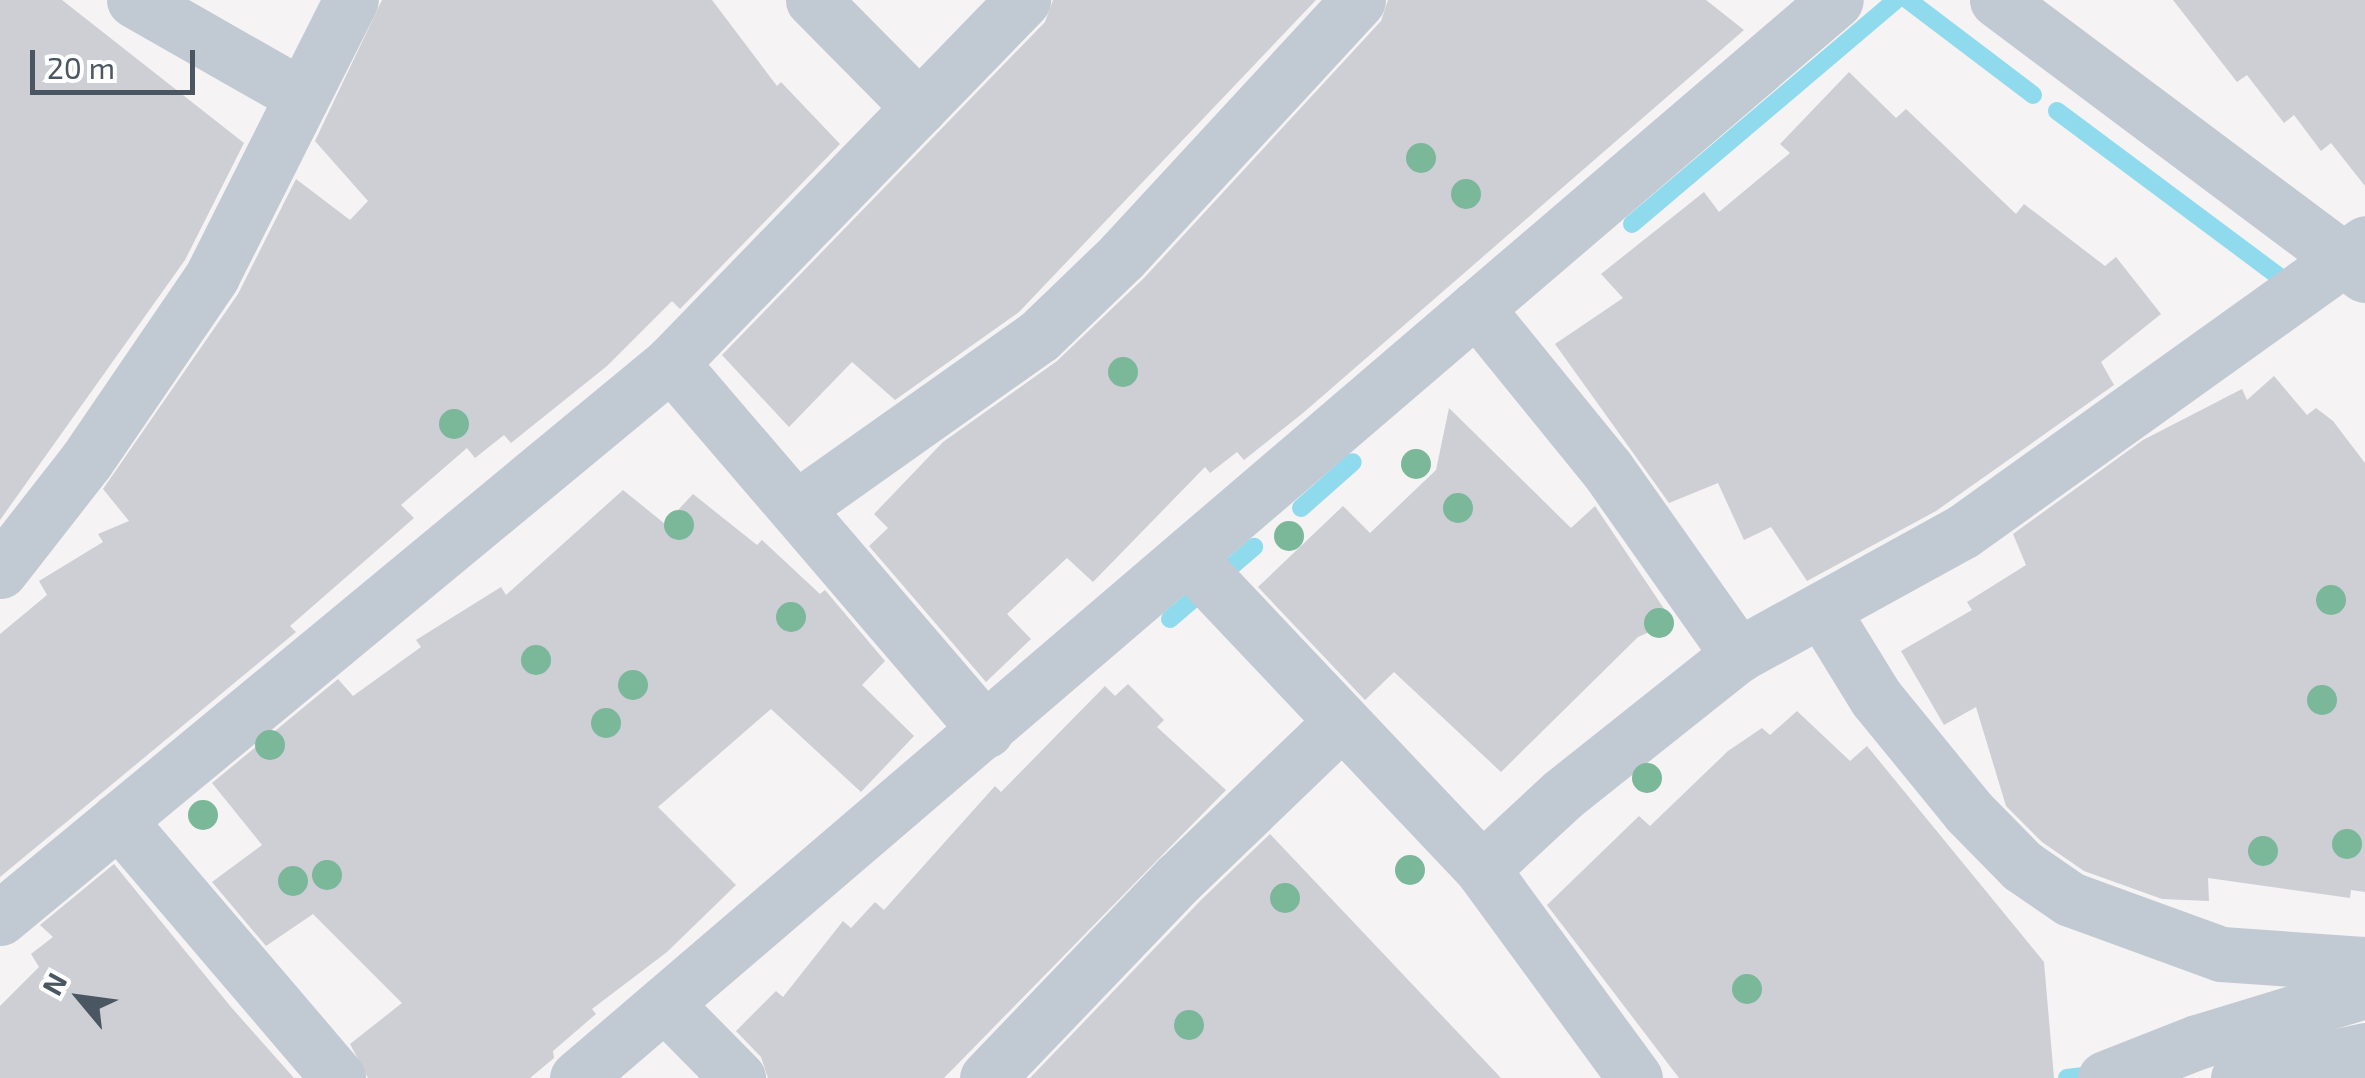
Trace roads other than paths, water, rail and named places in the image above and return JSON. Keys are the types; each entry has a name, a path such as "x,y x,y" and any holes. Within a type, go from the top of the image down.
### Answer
{"street":[{"path":"134,0 302,96"},
{"path":"0,571 176,334 247,216 352,0"},
{"path":"814,0 919,107"},
{"path":"0,918 671,363 1023,0"},
{"path":"796,508 1039,336 1147,230 1358,0"},
{"path":"577,1078 1836,0"},
{"path":"1482,869 1564,794 1738,655 1823,612 1962,532 2358,260 1997,0"},
{"path":"1476,308 1608,469 1738,655"},
{"path":"671,363 986,730"},
{"path":"1188,558 1482,869 1635,1078"},
{"path":"1823,612 1876,698 1956,796 2022,866 2070,899 2221,954 2365,964"},
{"path":"987,1078 1179,878 1342,721"},
{"path":"118,820 338,1078"},
{"path":"2105,1078 2197,1042 2365,991"},
{"path":"666,1005 738,1078"},
{"path":"2238,1078 2365,1050"}],"waterway":[{"path":"1632,224 1896,0"},
{"path":"1908,0 2033,95"},
{"path":"2057,111 2293,287"},
{"path":"1301,508 1353,462"},
{"path":"1170,619 1254,547"},
{"path":"2067,1078 2101,1074"}]}
